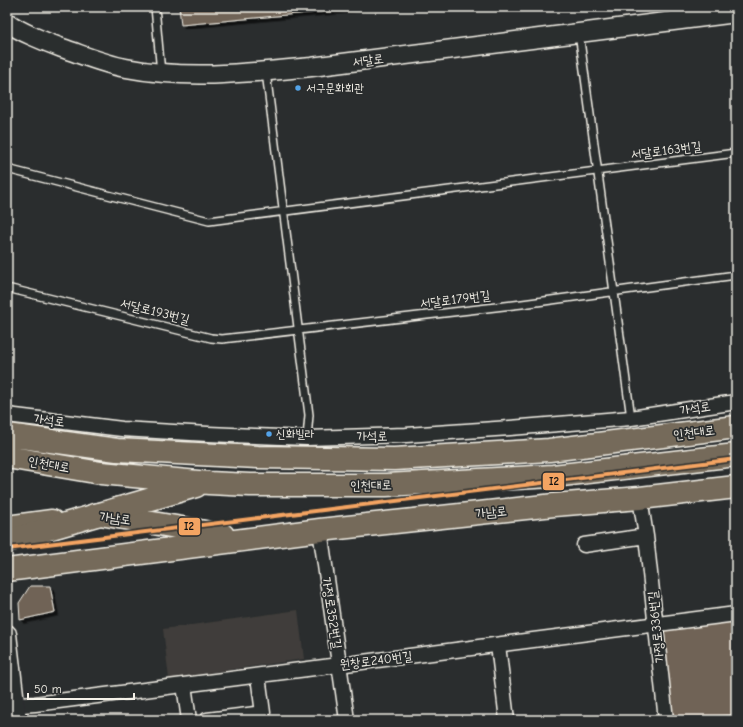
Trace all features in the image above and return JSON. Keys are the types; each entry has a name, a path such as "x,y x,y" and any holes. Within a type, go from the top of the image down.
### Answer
{"main road":[{"name":"인천대로","path":"7,435 117,450 258,457 394,459 549,450 736,427"},
{"name":"인천대로","path":"7,457 101,474 210,483 250,485 386,486 554,476 736,455"},
{"path":"7,541 210,483"},
{"name":"가남로","path":"7,570 320,530 736,487"},
{"name":"가남로","path":"7,527 100,514 246,539"}],"street":[{"name":"서달로","path":"8,24 47,42 85,56 125,68 161,73 200,75 266,72 736,13"},
{"name":"가석로","path":"7,415 122,429 307,438 406,435 631,418 736,402"},
{"name":"가정로336번길","path":"640,498 656,624 662,720"},
{"name":"가정로352번길","path":"320,530 347,720"},
{"path":"584,545 646,536"},
{"name":"원창로240번길","path":"13,710 35,704 736,614"},
{"path":"7,634 13,710"},
{"path":"498,645 507,720"},
{"path":"207,720 263,713 258,676"},
{"path":"184,685 189,720"}],"lane":[{"path":"155,7 161,73"},
{"path":"579,33 631,418"},
{"path":"266,72 309,415 307,438"},
{"name":"서달로163번길","path":"598,171 736,153"},
{"path":"7,169 209,221 598,171"},
{"path":"614,291 736,275"},
{"name":"서달로193번길","path":"7,288 211,338 222,339 298,330"},
{"name":"서달로179번길","path":"298,330 522,304 614,291"}],"shaded area":[{"path":"298,610 304,659 169,679 163,629"}],"building":[{"path":"179,7 371,7 181,25"},
{"path":"30,586 50,586 55,612 20,620 19,603"},
{"path":"736,618 736,715 673,720 662,627"}],"transit line":[{"name":"I2","path":"7,549 736,459"}],"place":[{"name":"서구문화회관","path":"298,88"},
{"name":"신화빌라","path":"269,434"}]}
